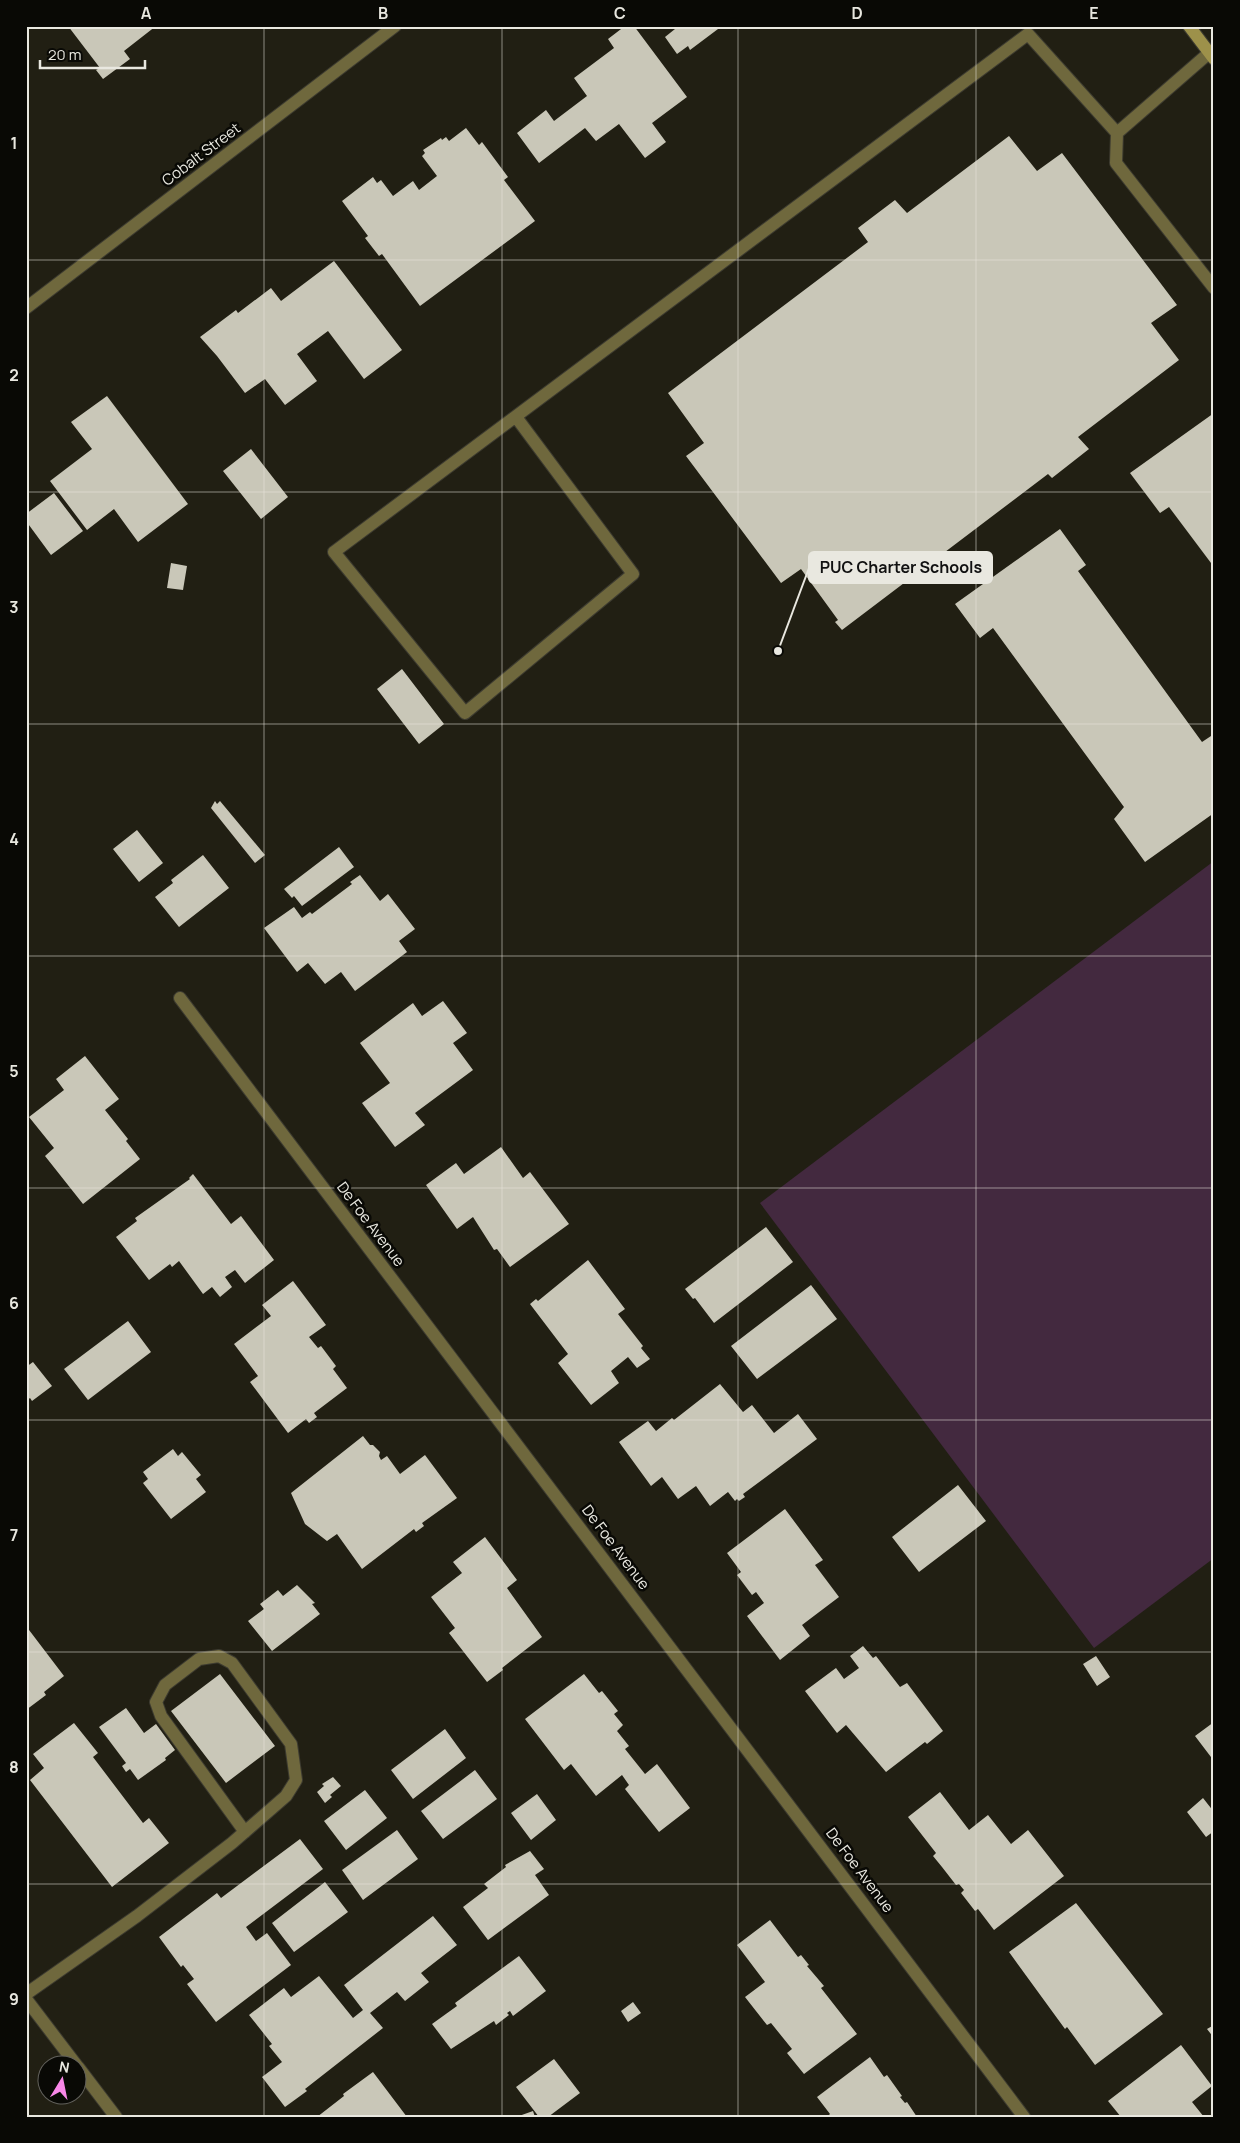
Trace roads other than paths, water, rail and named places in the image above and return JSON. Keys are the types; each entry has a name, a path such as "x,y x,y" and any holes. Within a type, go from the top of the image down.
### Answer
{"main road":[{"path":"1189,26 1212,56"}],"street":[{"name":"Cobalt Street","path":"26,308 395,26"},
{"path":"516,417 632,574 465,713 334,552 1028,34 1117,133 1116,163 1214,288"},
{"path":"1117,133 1212,56"},
{"name":"De Foe Avenue","path":"180,998 1024,2117"},
{"path":"26,1994 137,1916 244,1832 286,1796 296,1780 291,1744 232,1663 219,1656 199,1659 164,1685 156,1702 161,1716 244,1832"},
{"path":"26,1999 69,2056"},
{"path":"88,2080 116,2117"}],"place":[{"name":"PUC Charter Schools","path":"778,651"}]}
